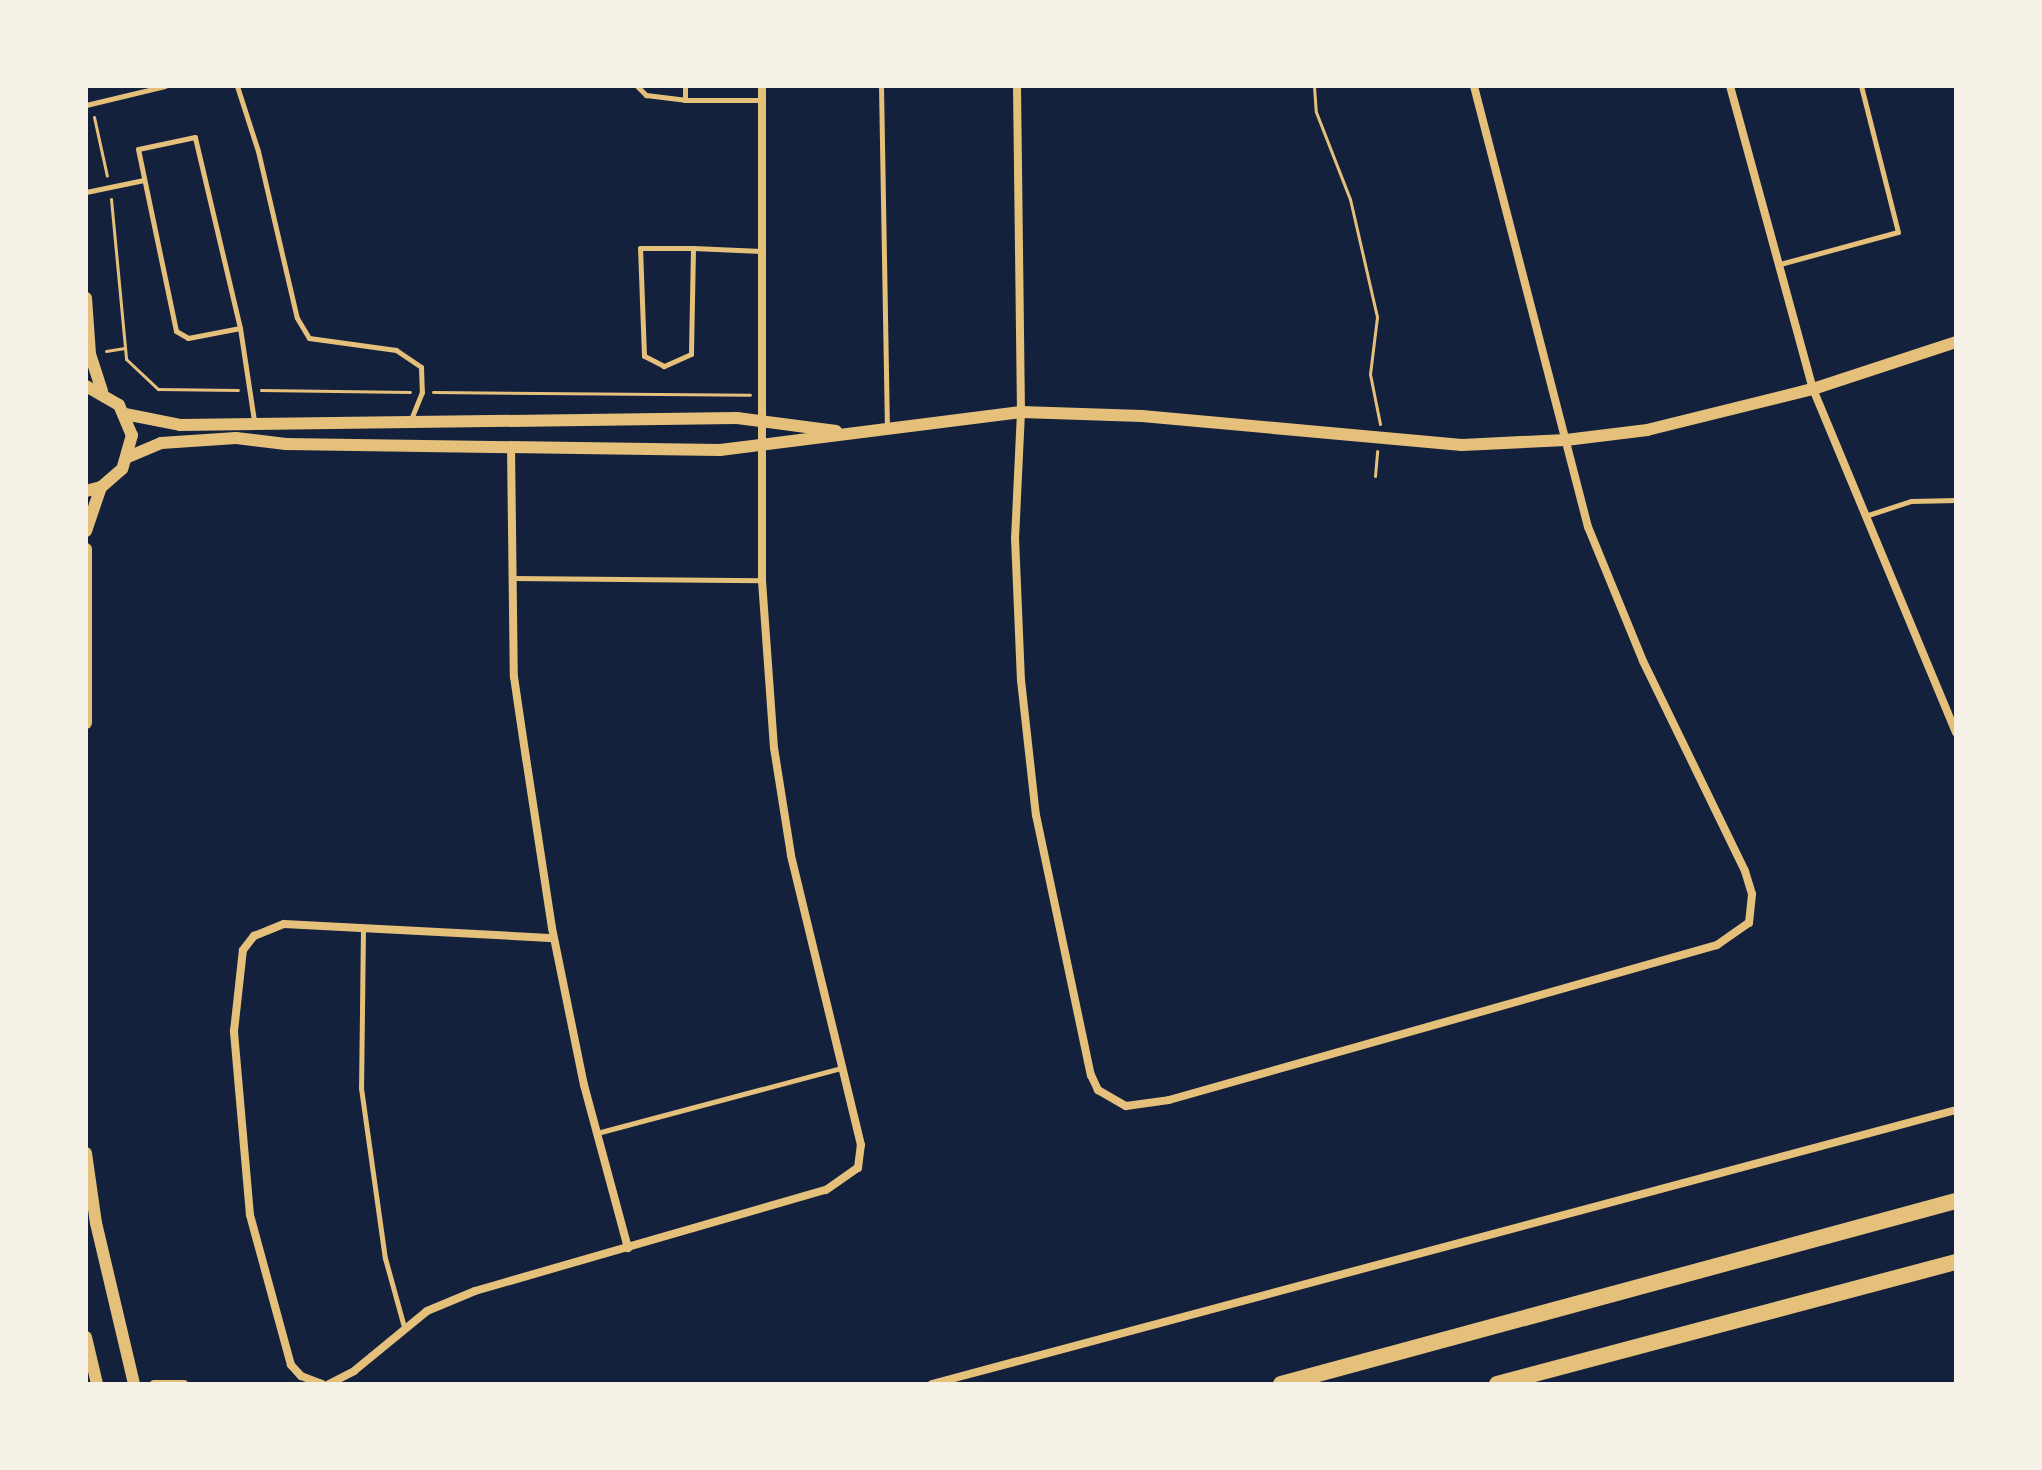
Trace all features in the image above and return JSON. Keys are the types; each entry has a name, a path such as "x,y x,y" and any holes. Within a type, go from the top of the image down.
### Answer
{"main road":[{"path":"1281,1384 1956,1201"},
{"path":"1497,1384 1956,1262"}],"street":[{"path":"329,1384 354,1371 427,1311 475,1291 732,1221 849,1178 858,1168 861,1145 788,840 774,748 762,580 762,86"},
{"path":"1017,86 1021,412 1015,538 1021,680 1036,815 1091,1075 1098,1090 1126,1106 1169,1100 1717,945 1749,923 1752,894 1745,871 1613,596 1588,527 1474,86"},
{"path":"1730,86 1813,389 1956,732"},
{"path":"86,298 90,354 102,391 125,414 132,435 128,457"},
{"path":"1927,356 1956,342"},
{"path":"86,531 101,487 128,457 161,443 236,438 511,447 761,447 887,427 1021,412 1156,417 1462,445 1566,440 1647,430 1813,389 1927,356 1956,352"},
{"path":"86,386 102,391"},
{"path":"125,414 180,425 411,420 761,419 846,433"},
{"path":"511,447 514,677 554,938 597,1133 628,1248"},
{"path":"86,491 101,487"},
{"path":"86,549 86,723"},
{"path":"322,1384 301,1376 291,1365 250,1215 236,1100 235,989 243,950 265,930 284,924 554,938"},
{"path":"932,1384 1956,1110"},
{"path":"86,1153 96,1223 134,1384"},
{"path":"86,1337 97,1384"},
{"path":"154,1384 184,1384"}],"lane":[{"path":"89,104 165,86"},
{"path":"237,86 258,151 297,318 309,338 396,350 421,367 422,392 411,420"},
{"path":"637,86 646,95 685,100 762,100"},
{"path":"685,86 685,100"},
{"path":"881,86 887,427"},
{"path":"1779,265 1898,232 1861,86"},
{"path":"240,328 188,338 176,331 138,149 195,137 240,328 254,422"},
{"path":"86,192 144,180"},
{"path":"693,248 691,354 664,366 644,356 640,248 693,248 761,251"},
{"path":"1865,516 1911,501 1956,500"},
{"path":"511,578 762,580"},
{"path":"363,928 361,1088 385,1258 404,1327"},
{"path":"597,1133 842,1068"}],"path":[{"path":"1314,86 1316,112 1350,199 1377,317 1370,374 1381,416 1375,476"},
{"path":"89,104 109,187 125,348"}]}
